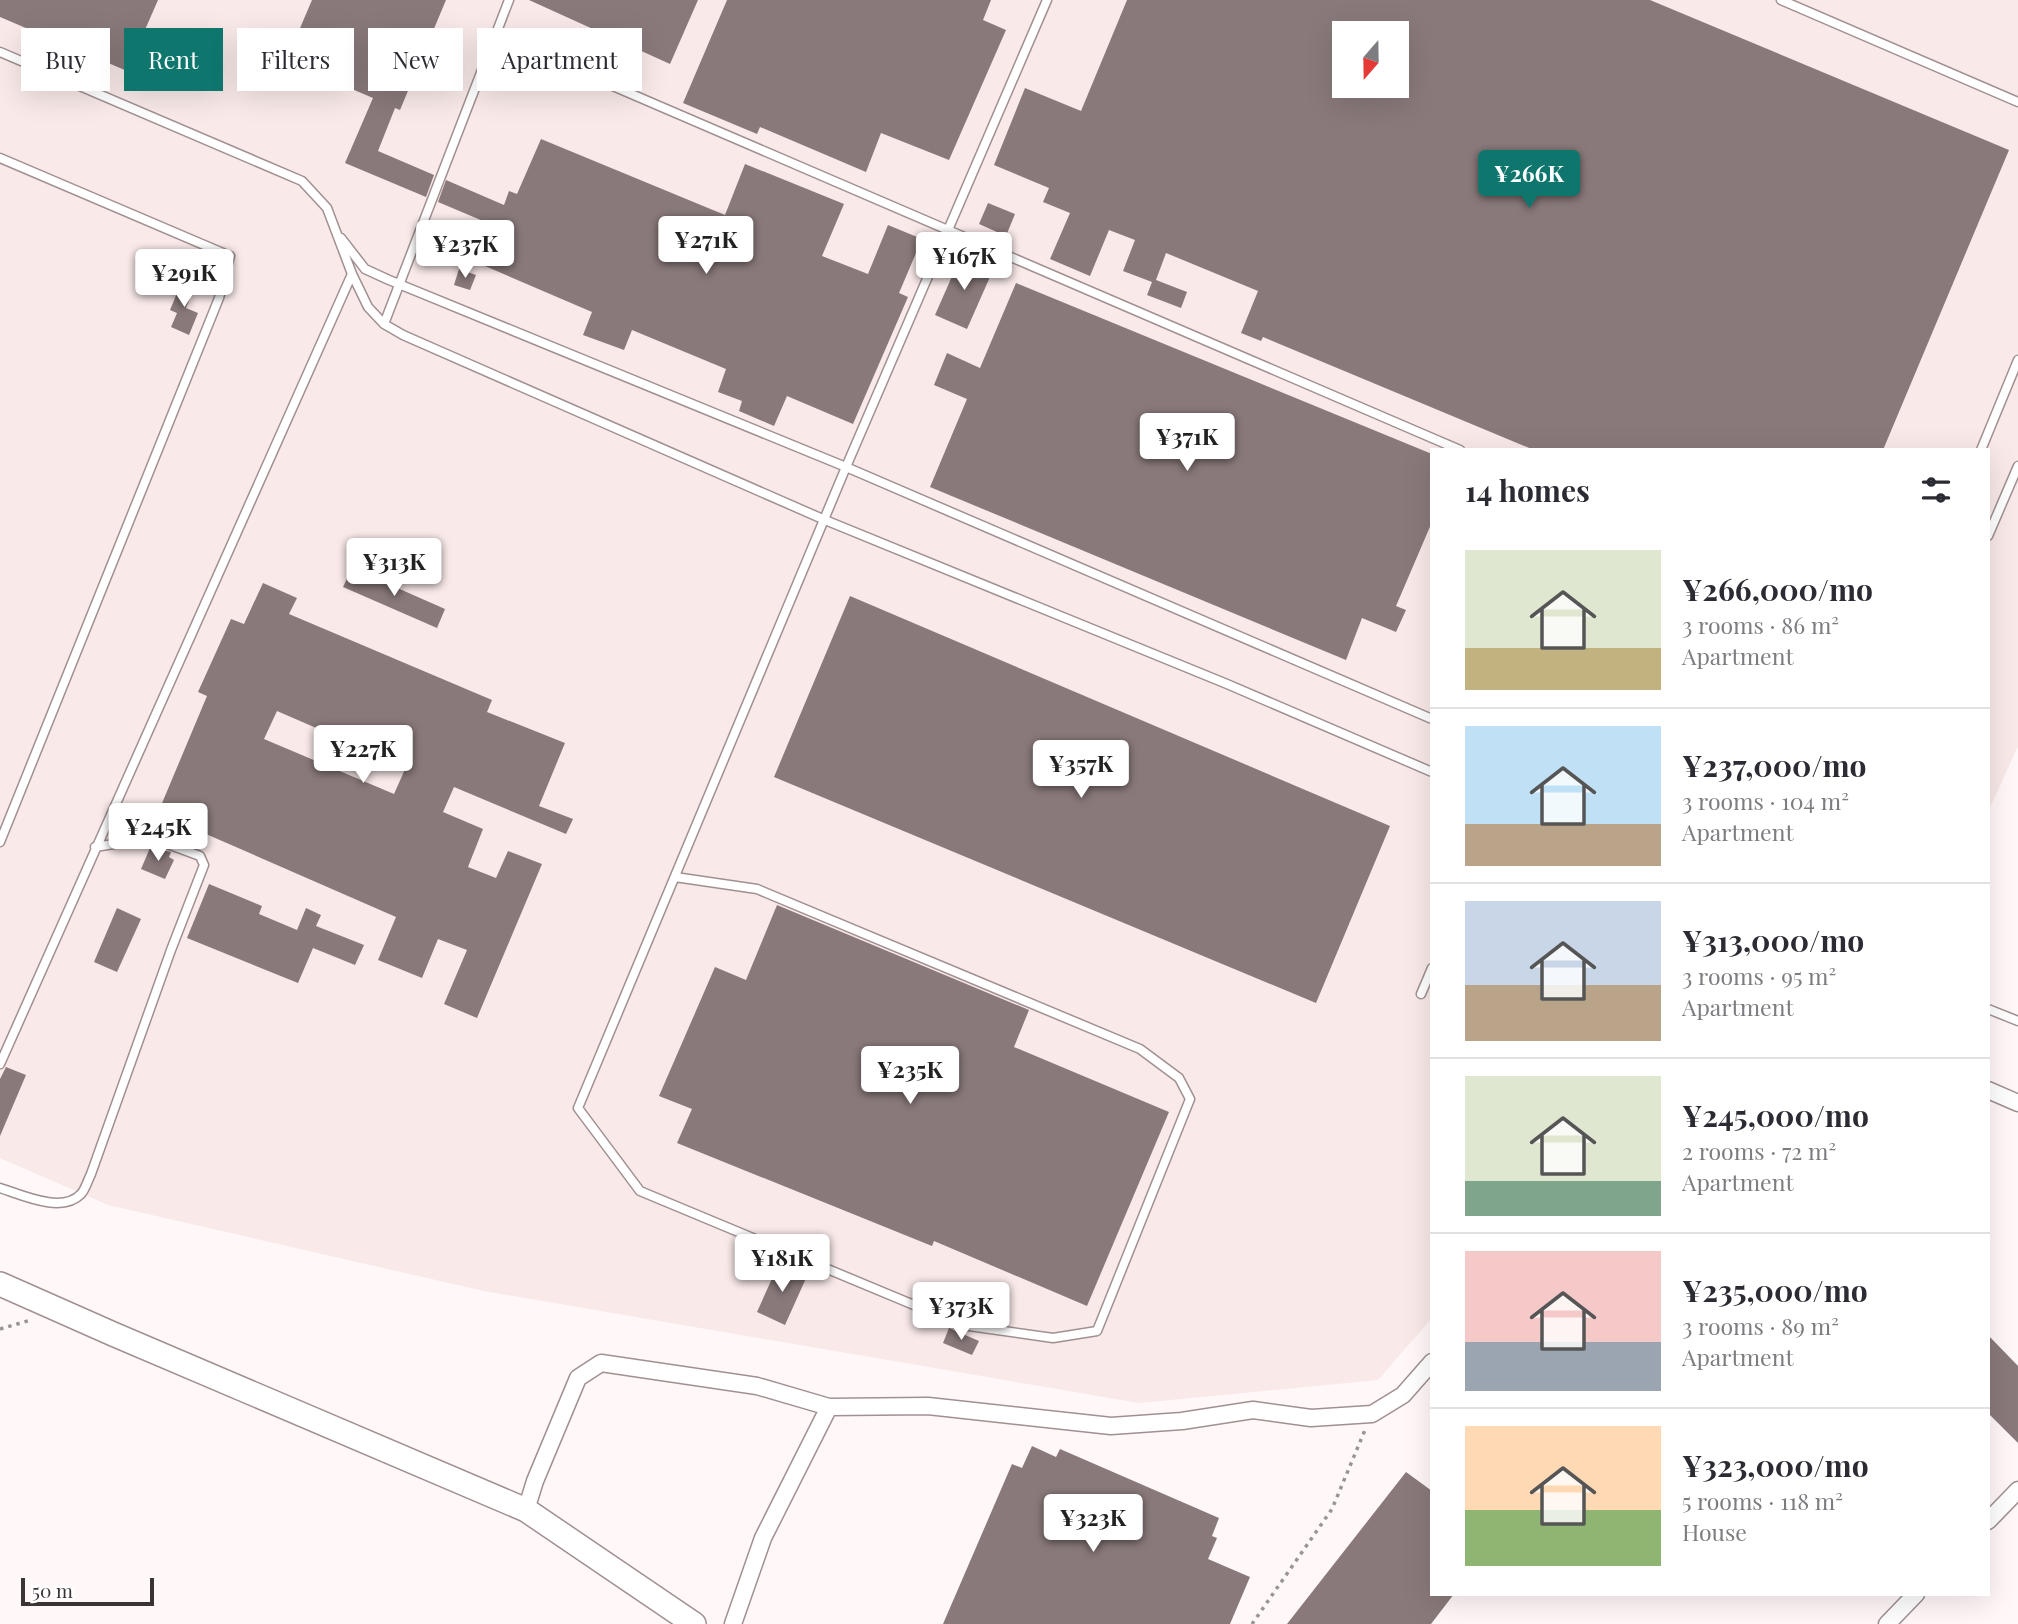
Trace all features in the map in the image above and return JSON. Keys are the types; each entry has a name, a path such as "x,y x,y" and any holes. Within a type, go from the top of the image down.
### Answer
{"street":[{"path":"1990,1091 2018,1103"},
{"path":"0,1284 526,1510 694,1624"},
{"path":"526,1510 535,1481 578,1378 601,1363 757,1386 830,1407 928,1406 1111,1426 1182,1421 1254,1410 1311,1419 1372,1414 1403,1395 1430,1364"},
{"path":"733,1624 763,1538 830,1407"},
{"path":"1990,1519 2018,1490"},
{"path":"1887,1624 1914,1596"}],"lane":[{"path":"497,28 509,0"},
{"path":"675,877 757,890 1140,1049 1179,1077 1190,1099 1097,1331 1053,1338 962,1325 640,1191 578,1108 846,467 1047,0"},
{"path":"1781,0 2018,102"},
{"path":"0,52 302,181 327,208 352,274 368,307 384,324 416,341 825,520 1227,684 1430,771"},
{"path":"384,324 477,80"},
{"path":"625,91 1455,448"},
{"path":"0,158 230,256 219,298 0,842"},
{"path":"334,227 365,269 400,285 846,467 1430,718"},
{"path":"0,1064 352,274"},
{"path":"1982,448 2018,360"},
{"path":"1990,531 2018,466"},
{"path":"0,1188 39,1200 64,1204 81,1194 91,1174 204,865 200,856 165,843 139,840 95,847"},
{"path":"1421,994 1430,973"},
{"path":"1990,1010 2018,1021"}],"path":[{"path":"1252,1624 1332,1509 1372,1414"}],"shaded area":[{"path":"0,0 2018,0 2018,746 1990,808 1990,448 1430,448 1430,1320 1378,1380 1139,1403 484,1291 108,1205 0,1158"}],"building":[{"path":"0,0 158,0 146,28 124,28 124,70 110,64 110,28 26,28 0,17"},
{"path":"312,0 446,0 434,28 368,28 368,91 408,91 400,110 395,108 378,151 434,175 426,197 345,163 373,98 354,90 354,28 300,28"},
{"path":"529,0 698,0 670,64 642,51 642,28 591,28"},
{"path":"727,0 991,0 983,20 1006,30 949,160 881,133 866,172 760,127 757,134 683,103"},
{"path":"1127,0 1650,0 2009,150 1884,448 1529,448 1263,337 1261,341 1241,333 1258,291 1166,253 1156,280 1187,292 1181,308 1147,295 1152,282 1123,271 1135,240 1109,230 1090,276 1050,259 1070,213 1043,202 1049,188 994,165 1025,88 1081,111"},
{"path":"541,139 725,215 745,164 844,204 822,256 868,274 888,225 922,239 899,293 908,297 853,424 787,396 774,426 739,411 742,401 718,392 726,369 632,330 624,350 583,335 592,312 485,266 502,229 438,202 446,180 504,205 509,191 517,194"},
{"path":"988,203 1015,214 1006,236 979,224"},
{"path":"961,256 993,270 967,329 935,315"},
{"path":"459,269 476,275 470,290 454,285"},
{"path":"182,281 195,287 186,308 198,313 189,335 171,327 177,313 170,310"},
{"path":"1016,283 1430,453 1430,527 1396,606 1406,610 1396,632 1362,618 1346,660 930,487 967,399 934,385 947,353 980,368"},
{"path":"352,568 445,609 437,628 343,587"},
{"path":"263,583 297,598 289,614 492,700 487,712 565,743 539,806 573,819 566,834 454,787 443,812 483,829 468,867 496,878 508,851 542,864 477,1018 444,1004 467,950 438,939 422,978 378,960 396,917 183,824 176,840 155,835 158,830 152,827 207,696 198,692 231,619 244,624","holes":["277,711 406,767 394,794 264,739"]},
{"path":"850,596 1390,826 1316,1003 774,777"},
{"path":"150,848 171,852 169,857 174,860 165,879 141,869"},
{"path":"209,884 262,906 259,914 297,930 306,908 321,915 316,926 364,945 355,965 313,948 298,983 187,938"},
{"path":"777,905 1029,1010 1014,1047 1169,1112 1087,1306 934,1241 932,1246 677,1143 692,1109 659,1096 715,967 746,980"},
{"path":"117,908 141,919 117,972 94,962"},
{"path":"6,1067 26,1075 0,1136 0,1079"},
{"path":"779,1263 807,1276 785,1325 757,1312"},
{"path":"949,1328 979,1341 972,1355 943,1343"},
{"path":"1990,1337 2018,1366 2018,1443 1990,1415"},
{"path":"1032,1446 1056,1457 1060,1449 1219,1518 1212,1536 1217,1538 1208,1559 1250,1577 1230,1624 943,1624 1012,1464 1022,1468"},
{"path":"1406,1472 1430,1490 1430,1596 1452,1596 1431,1624 1287,1624"}]}
